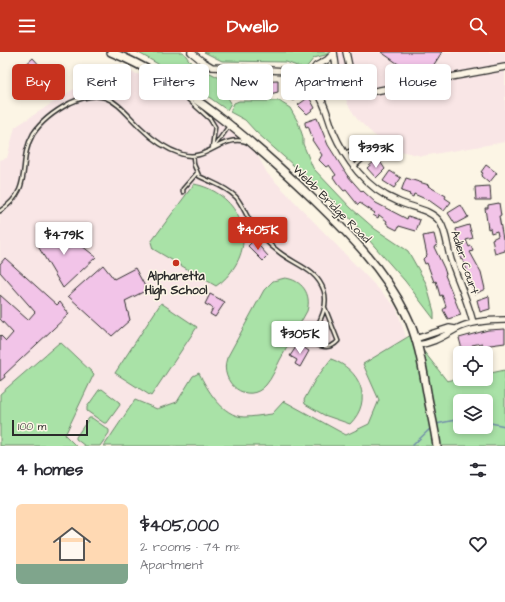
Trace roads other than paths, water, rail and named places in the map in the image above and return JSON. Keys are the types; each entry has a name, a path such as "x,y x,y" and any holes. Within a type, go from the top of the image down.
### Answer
{"street":[{"name":"Webb Bridge Road","path":"111,52 140,64"},
{"name":"Adler Court","path":"191,52 212,67 281,70"},
{"path":"320,64 327,60 334,52"},
{"path":"327,60 336,62 334,52"},
{"path":"346,52 349,64"},
{"path":"377,91 505,67"},
{"name":"Webb Bridge Road","path":"195,100 251,143 330,216 374,264 396,295 409,321 416,342 436,443"},
{"name":"Adler Court","path":"322,100 333,131 354,167 364,179 383,194 403,204 429,213 439,221 444,230 450,259 469,307 473,323"},
{"path":"416,342 473,323 505,320"},
{"path":"416,342 426,344 443,334"}],"lane":[{"path":"0,211 17,196 24,175 28,146 40,124 59,108 79,99 100,96 111,99 122,107 140,128 162,145 180,154 193,156 212,149 229,140 239,140 251,143"},
{"path":"188,100 210,120 215,127 212,149"},
{"path":"212,149 229,126"},
{"path":"345,153 357,148 363,153 363,160 354,167"},
{"path":"193,156 199,176 223,187 230,192 242,205 250,221 266,241 290,260 316,275 324,292 325,308 338,341 334,346 326,347 314,343 312,337 325,308"},
{"path":"183,192 183,189 197,173"}],"waterway":[{"path":"436,424 453,420"},
{"path":"493,423 505,426"},
{"path":"412,446 432,427"}],"place":[{"name":"Alpharetta High School","path":"176,263"}]}
